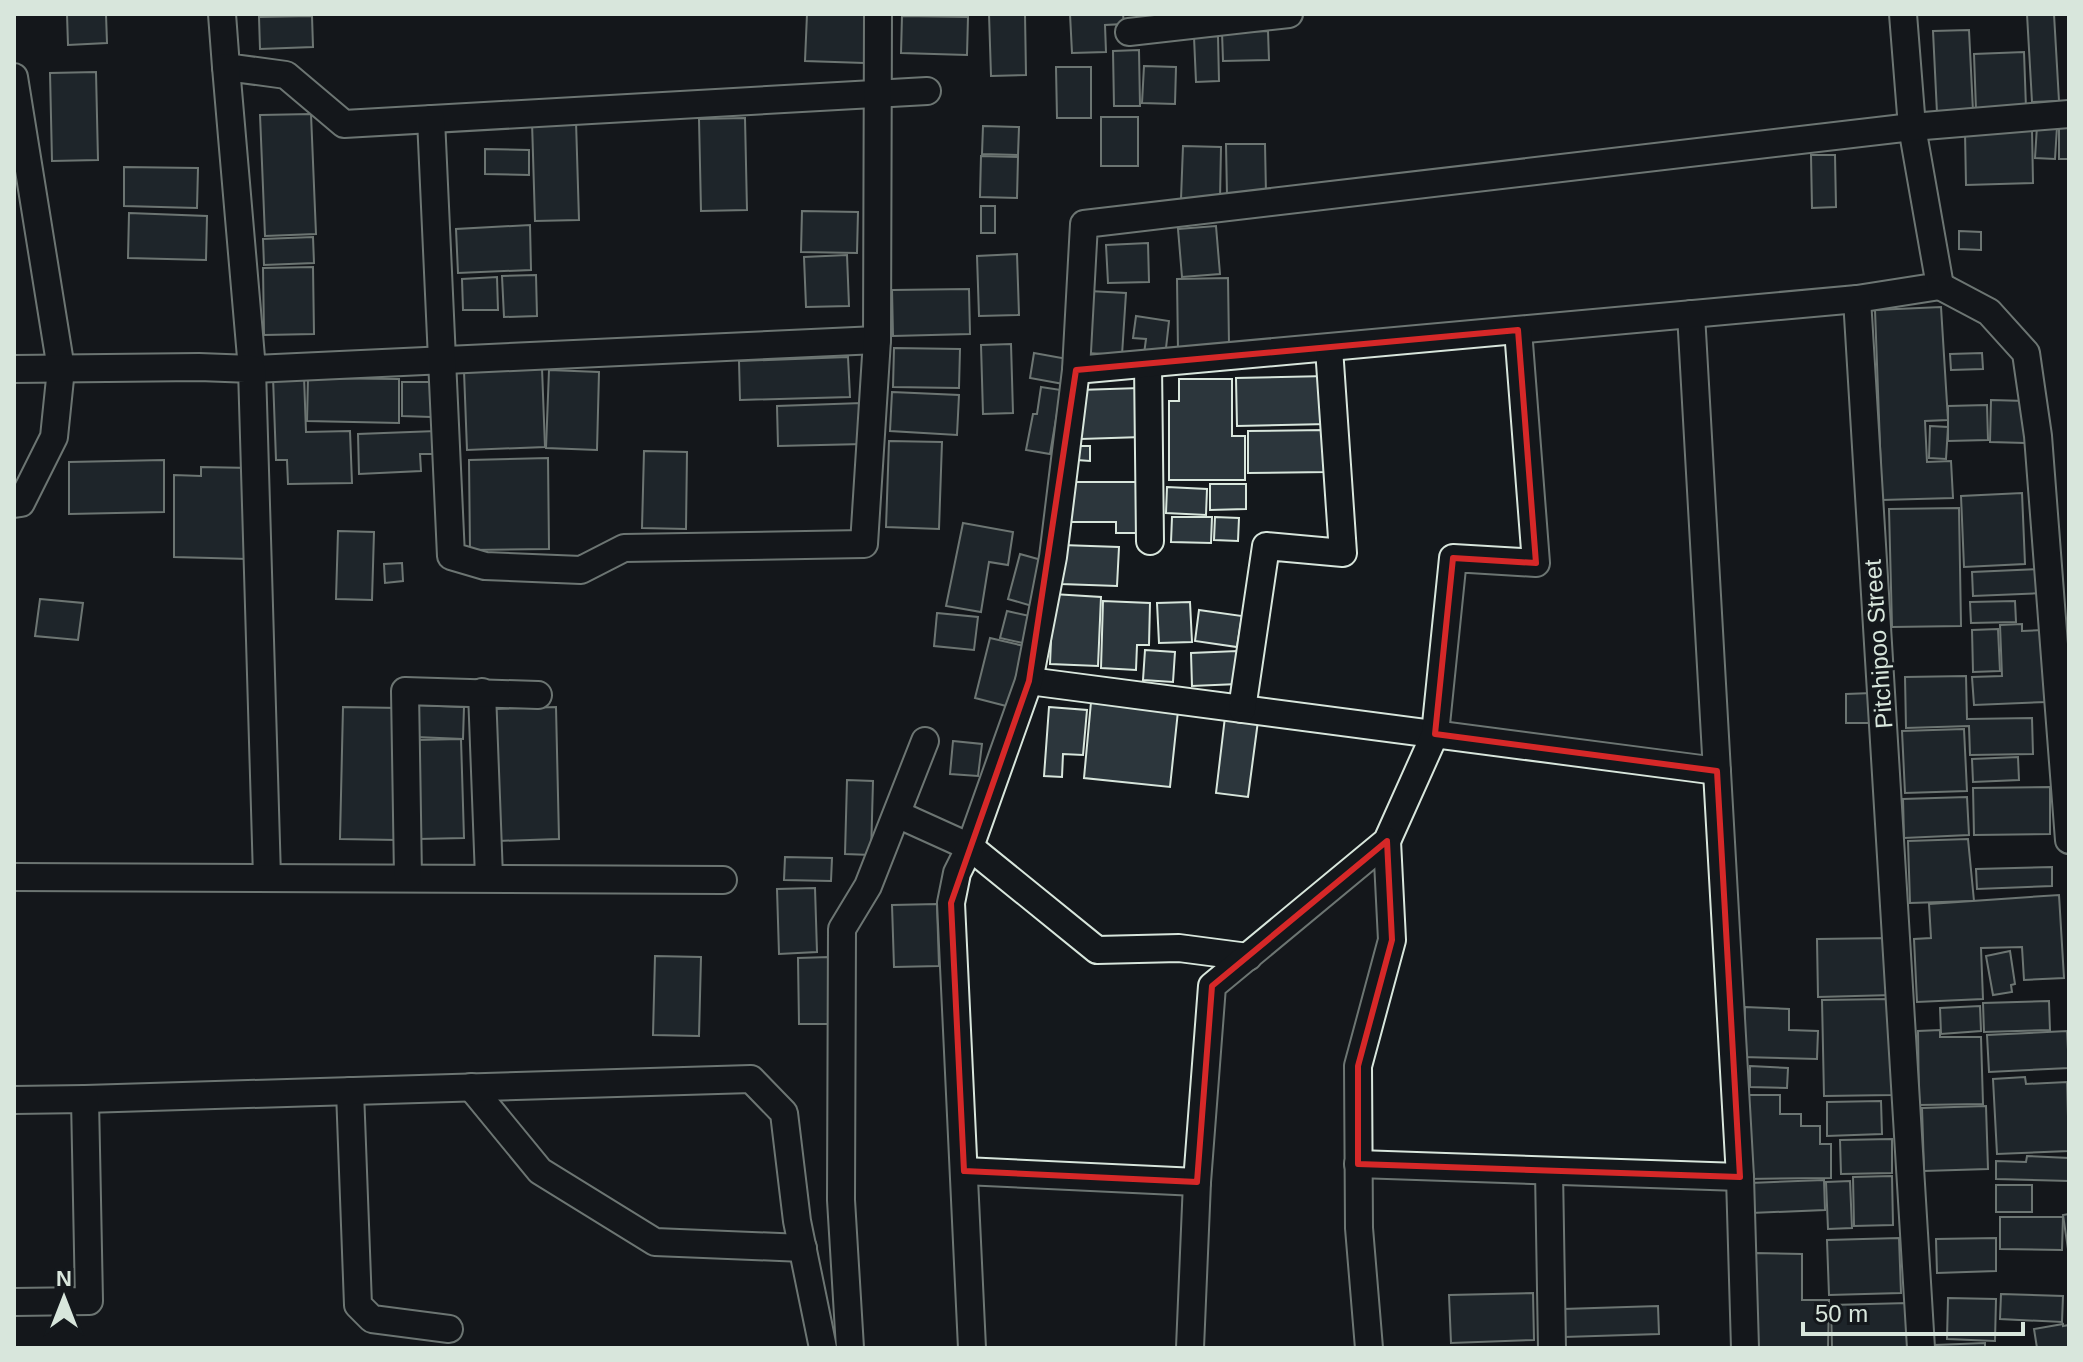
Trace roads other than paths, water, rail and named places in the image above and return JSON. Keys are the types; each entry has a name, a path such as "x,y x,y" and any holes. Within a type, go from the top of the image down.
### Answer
{"street":[{"path":"222,14 252,369 267,877"},
{"path":"431,119 451,556 485,566 581,570 624,548 864,544 877,340 878,14"},
{"path":"1129,32 1289,14"},
{"path":"1903,14 1912,127 1940,286"},
{"path":"226,67 286,75 344,124 927,91"},
{"path":"14,77 61,369 54,437 21,503 14,504"},
{"path":"972,1348 951,903 957,873 970,847 1029,681 1053,557 1076,370 1084,224 1912,127 2069,114"},
{"path":"1076,370 1857,299 1940,286 1989,312 2026,353 2059,570 2069,840"},
{"name":"Pitchipoo Street","path":"1857,299 1921,1348"},
{"path":"1691,314 1740,1177 1745,1348"},
{"path":"1190,1348 1197,1182 1212,986 1387,841 1435,734 1453,558 1536,563 1518,330"},
{"path":"14,369 252,369 877,340"},
{"path":"1242,709 1266,546 1343,553 1329,348"},
{"path":"1148,364 1150,541"},
{"path":"1029,681 1717,771"},
{"path":"408,877 405,691 538,695"},
{"path":"482,692 489,877"},
{"path":"850,1348 841,1200 842,929 868,886 925,741"},
{"path":"897,814 970,847 1097,950 1179,948 1248,957"},
{"path":"1369,1348 1359,1228 1358,1066 1392,940 1387,841"},
{"path":"14,877 723,880"},
{"path":"14,1100 751,1079 784,1113 803,1248 823,1348"},
{"path":"471,1087 540,1171 655,1242 803,1248"},
{"path":"350,1091 358,1305 372,1319 449,1329"},
{"path":"14,1302 89,1301 85,1099"},
{"path":"1358,1164 1740,1177"},
{"path":"964,1171 1197,1182"},
{"path":"1549,1171 1552,1348"}]}
